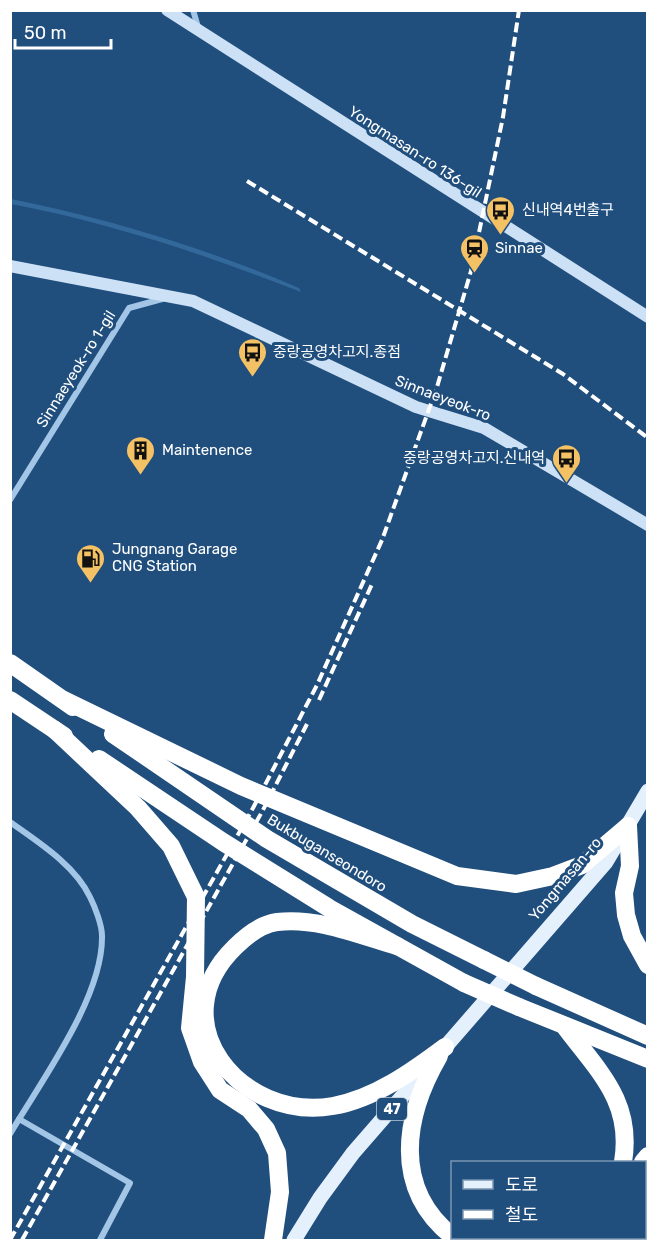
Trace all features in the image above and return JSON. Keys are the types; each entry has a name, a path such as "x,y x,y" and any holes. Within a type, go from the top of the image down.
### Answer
{"highway":[{"name":"Bukbuganseondoro","path":"10,663 267,839 402,918 536,986 648,1036"},
{"path":"10,700 223,842 329,908 464,983 566,1028 648,1059"},
{"path":"64,700 240,786 457,876 516,884 553,876 582,865 628,826"},
{"path":"55,730 138,808 165,838 196,897 195,977 190,1028 202,1062 220,1090 249,1109 266,1129 277,1153 280,1192 273,1240"},
{"path":"628,826 630,866 624,893 626,915 632,936 648,965"},
{"path":"397,946 316,923 274,922 260,929 239,943 219,965 205,1003 208,1041 227,1070 241,1084 264,1098 309,1107 341,1104 381,1088 419,1067 445,1047"},
{"path":"566,1028 616,1095 625,1134 623,1161"},
{"path":"445,1047 427,1077 415,1110 410,1139 410,1172 423,1202 451,1235"}],"main road":[{"name":"Yongmasan-ro","path":"445,1047 606,862 648,791"},
{"name":"47","path":"294,1240 320,1198 353,1153 445,1047"}],"street":[{"name":"Yongmasan-ro 136-gil","path":"167,10 648,317"},
{"path":"193,10 199,31"},
{"name":"Sinnaeyeok-ro","path":"10,266 193,301 416,407 484,428 648,525"},
{"name":"Sinnaeyeok-ro 1-gil","path":"10,500 129,308 158,299 193,301"},
{"path":"10,822 72,871 89,896 102,934 99,962 85,1006 10,1134"},
{"path":"19,1119 130,1183 100,1240"}],"shaded area":[{"path":"11,199 121,225 157,236 229,260 299,288 301,292 158,241 122,230 11,204"}],"railway":[{"path":"10,1240 253,808 317,685 382,540 437,387 471,271 503,117 519,10"},
{"path":"247,181 563,374 648,438"},
{"path":"319,700 373,582"},
{"path":"22,1240 263,810 307,724"}],"place":[{"name":"신내역4번출구","path":"501,236"},
{"name":"Sinnae","path":"474,274"},
{"name":"중랑공영차고지.종점","path":"252,378"},
{"name":"Maintenence","path":"141,476"},
{"name":"중랑공영차고지.신내역","path":"566,484"},
{"name":"Jungnang Garage CNG Station","path":"91,584"}]}
